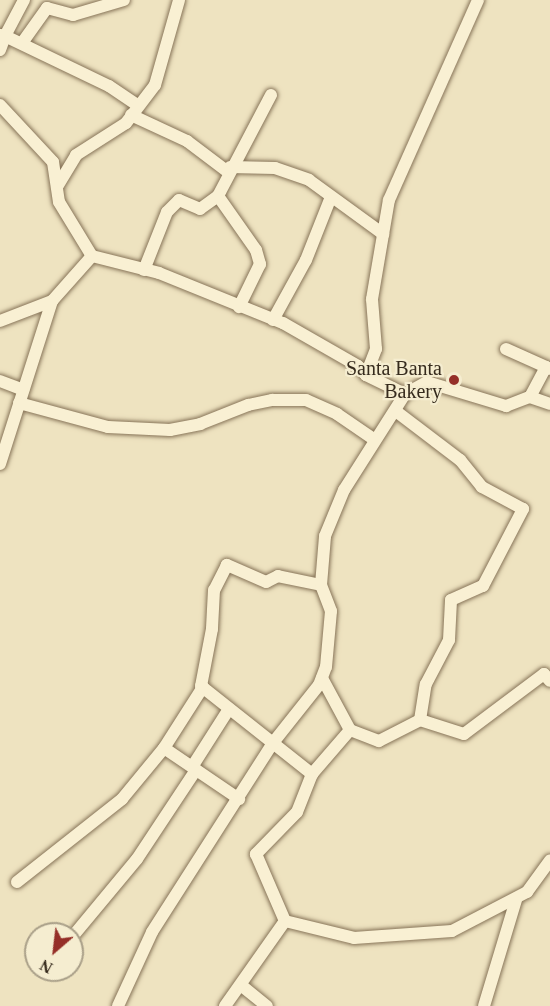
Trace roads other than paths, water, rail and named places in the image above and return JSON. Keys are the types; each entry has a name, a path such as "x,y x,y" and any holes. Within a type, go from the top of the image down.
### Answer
{"street":[{"path":"0,50 2,35 24,0"},
{"path":"21,43 47,8 73,15 124,0"},
{"path":"57,187 76,155 126,123 155,85 179,0"},
{"path":"366,375 376,349 372,299 389,200 478,0"},
{"path":"2,35 110,86 134,110 187,141 229,170 275,168 309,180 383,234"},
{"path":"144,270 167,212 179,201 200,209 218,196 229,170 271,95"},
{"path":"0,105 53,162 59,202 92,256 144,270 273,320 358,366 366,375 405,394"},
{"path":"218,196 256,250 260,264 239,307"},
{"path":"273,320 306,260 331,196"},
{"path":"0,464 52,301 92,256"},
{"path":"0,321 52,301"},
{"path":"118,1006 152,932 272,744 322,678 326,667 331,611 321,585 326,536 344,490 375,440 397,411 405,394 427,382 506,406 530,397 548,368 506,349"},
{"path":"0,381 23,390"},
{"path":"530,397 550,404"},
{"path":"19,403 108,427 170,430 200,424 256,403 306,400 337,414 375,440"},
{"path":"397,411 460,460 482,488 523,509 483,586 451,600 448,640 426,684 420,720"},
{"path":"17,882 59,845 122,799 164,748 203,687 214,590 227,565 266,582 278,576 321,585"},
{"path":"322,678 350,730 379,741 420,720 465,734 548,675"},
{"path":"203,687 312,774"},
{"path":"84,923 137,859 229,709"},
{"path":"285,921 256,854 297,812 312,774 350,730"},
{"path":"164,748 239,799"},
{"path":"285,921 354,938 452,931 516,900 527,892 550,860"},
{"path":"484,1006 516,900"},
{"path":"225,1006 242,986 285,921"},
{"path":"242,986 267,1006"}],"place":[{"name":"Santa Banta Bakery","path":"454,380"}]}
